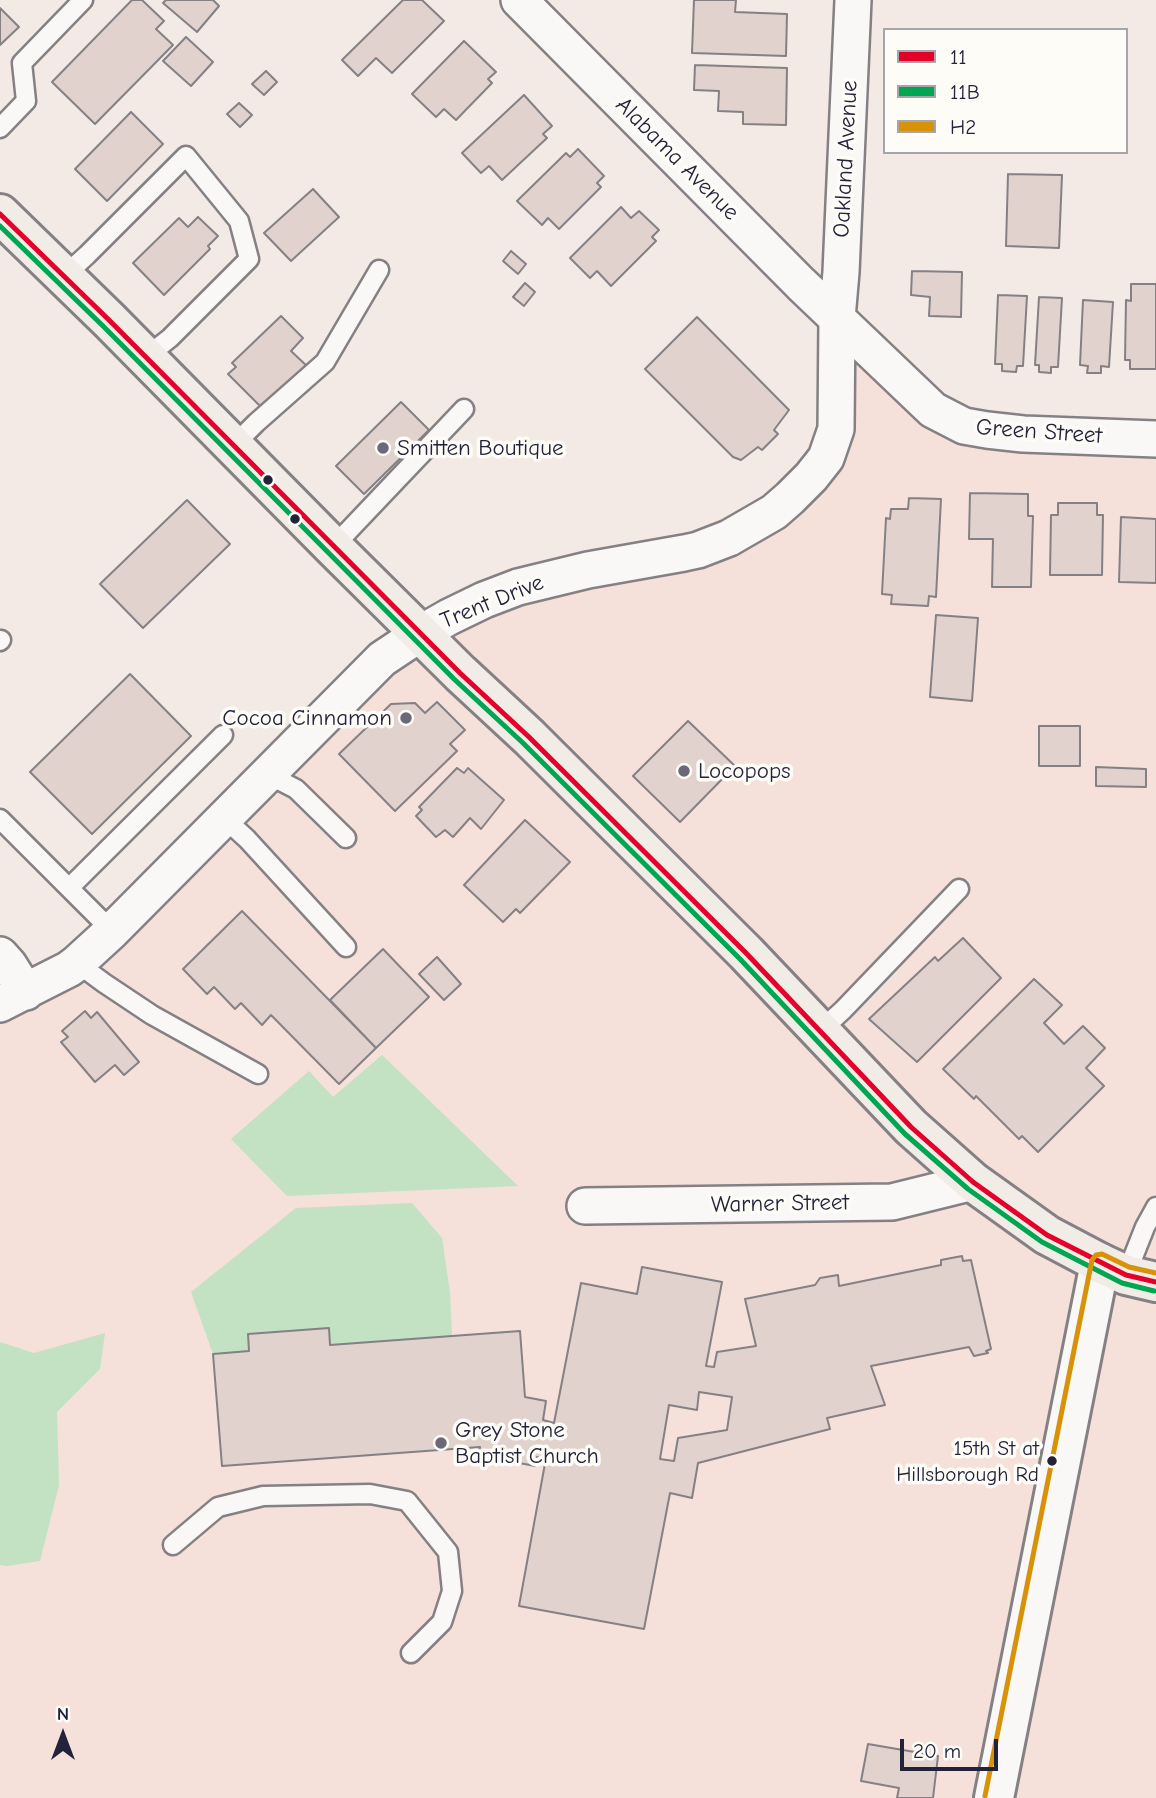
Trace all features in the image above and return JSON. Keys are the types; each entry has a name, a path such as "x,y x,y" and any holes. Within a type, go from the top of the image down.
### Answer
{"main road":[{"path":"0,214 146,357 333,547 726,933 911,1126 973,1182 1047,1235 1127,1273"}],"street":[{"name":"Alabama Avenue","path":"519,0 837,318"},
{"name":"Oakland Avenue","path":"837,318 853,0"},
{"name":"Green Street","path":"837,318 933,410 964,426 1023,434 1156,439"},
{"name":"Trent Drive","path":"13,998 77,963 382,659 421,633 473,605 518,587 575,573 698,550 729,538 774,512 811,477 826,458 832,444 837,408 837,318"},
{"path":"0,955 9,965 13,998"},
{"name":"Warner Street","path":"585,1206 892,1202 973,1182"},
{"path":"994,1798 1127,1273"}],"lane":[{"path":"0,128 26,102 22,63 83,0"},
{"path":"64,276 186,156 239,221 249,259 170,338 146,357"},
{"path":"233,446 326,362 379,270"},
{"path":"333,547 464,409"},
{"path":"69,888 223,735"},
{"path":"267,774 296,789 346,838"},
{"path":"223,817 247,839 345,947"},
{"path":"0,819 112,931"},
{"path":"820,1031 959,889"},
{"path":"77,963 152,1015 258,1074"},
{"path":"1127,1273 1156,1207"},
{"path":"173,1545 218,1507 263,1496 370,1494 407,1502 448,1552 452,1591 442,1622 411,1653"}],"shaded area":[{"path":"848,332 946,422 1156,432 1156,1798 0,1798 0,1013 388,675 493,601 652,564 804,493"}],"green space":[{"path":"382,1055 518,1186 287,1196 231,1139 309,1071 333,1097"},
{"path":"412,1203 442,1238 450,1292 452,1336 330,1345 328,1328 248,1334 249,1351 213,1354 191,1292 296,1208"},
{"path":"105,1333 100,1369 57,1412 59,1485 40,1561 0,1565 0,1342 34,1353"}],"building":[{"path":"132,0 142,0 164,21 156,29 173,45 95,124 52,82"},
{"path":"166,0 213,0 219,6 197,32 163,3"},
{"path":"403,0 422,0 444,21 392,73 376,58 358,76 342,60"},
{"path":"694,0 736,0 735,12 787,14 786,56 692,53"},
{"path":"0,8 19,27 0,45"},
{"path":"186,37 213,62 191,86 163,61"},
{"path":"464,41 496,72 488,79 492,83 456,120 444,109 436,117 412,94"},
{"path":"695,65 787,68 786,125 743,124 743,112 718,111 719,91 694,90"},
{"path":"266,71 277,82 264,95 252,84"},
{"path":"524,95 552,126 543,134 547,138 502,180 489,166 481,173 462,153"},
{"path":"239,103 252,115 240,127 227,114"},
{"path":"131,112 163,144 107,201 75,169"},
{"path":"578,149 604,176 597,183 601,187 559,229 548,218 542,225 517,201 566,153 570,157"},
{"path":"1008,174 1062,175 1059,248 1006,246"},
{"path":"313,189 339,217 291,261 264,233"},
{"path":"621,207 631,218 639,211 659,230 652,237 656,241 611,286 597,271 590,278 570,258"},
{"path":"198,217 218,236 208,246 210,249 164,295 133,263 179,218 188,227"},
{"path":"511,251 526,264 518,274 503,261"},
{"path":"912,271 962,272 961,317 929,316 930,297 911,295"},
{"path":"525,283 535,292 524,306 513,297"},
{"path":"1131,284 1156,284 1156,369 1130,369 1130,360 1125,360 1126,300 1131,301"},
{"path":"998,295 1027,296 1023,366 1017,366 1016,372 1002,371 1002,364 995,364"},
{"path":"1039,297 1062,298 1058,367 1051,367 1051,373 1039,372 1039,365 1035,365"},
{"path":"1083,300 1113,302 1109,367 1101,366 1101,373 1087,373 1088,366 1080,365"},
{"path":"281,316 303,338 291,351 309,368 262,408 228,374 236,367 232,363"},
{"path":"697,317 789,410 774,430 778,434 762,450 758,447 741,460 733,457 645,369"},
{"name":"Smitten Boutique","path":"401,402 429,430 364,494 336,466"},
{"path":"970,493 1028,494 1028,516 1033,516 1031,587 992,587 993,539 969,539"},
{"path":"909,498 941,499 936,597 929,596 928,606 891,604 892,595 882,594 886,518 890,519 891,509 908,509"},
{"path":"187,500 230,544 143,628 100,584"},
{"path":"1058,503 1097,503 1097,515 1103,515 1102,575 1050,575 1051,515 1058,515"},
{"path":"1121,517 1156,519 1156,583 1119,582"},
{"path":"936,615 978,618 972,701 930,697"},
{"path":"130,674 191,736 92,834 30,772"},
{"path":"437,702 465,730 450,744 457,751 395,811 339,754 391,704 415,703 425,713"},
{"name":"Locopops","path":"688,721 735,766 680,822 633,776"},
{"path":"1039,726 1080,726 1080,766 1039,766"},
{"path":"1096,767 1146,769 1146,787 1096,786"},
{"path":"457,768 464,773 468,768 504,800 481,829 470,818 453,837 445,830 436,837 416,816 422,810 419,807"},
{"path":"525,820 570,862 520,913 516,909 503,922 464,885"},
{"path":"242,911 376,1048 339,1084 271,1015 262,1025 241,1003 235,1009 214,987 207,994 183,969"},
{"path":"963,938 1001,978 917,1062 869,1019 935,957 938,961"},
{"path":"383,949 429,997 376,1048 330,1000"},
{"path":"437,957 461,984 444,1000 419,974"},
{"path":"1034,979 1062,1005 1044,1023 1064,1044 1083,1026 1105,1048 1086,1068 1104,1086 1038,1152 1022,1136 1019,1139 976,1096 974,1099 943,1069"},
{"path":"85,1011 91,1018 97,1012 139,1062 124,1075 115,1065 95,1082 61,1042 68,1037 62,1031"},
{"name":"Grey Stone Baptist Church","path":"962,1256 963,1261 971,1260 991,1349 986,1351 988,1353 974,1356 969,1347 871,1366 885,1405 827,1418 830,1429 698,1463 692,1498 670,1493 644,1629 519,1606 546,1458 537,1457 535,1466 478,1455 480,1447 222,1466 213,1354 249,1351 248,1334 329,1328 330,1345 520,1331 525,1397 546,1401 543,1420 554,1423 581,1283 637,1294 642,1267 722,1282 706,1366 714,1367 717,1352 756,1346 745,1299 815,1285 820,1278 838,1275 839,1286 941,1265 941,1260","holes":["699,1392 732,1397 727,1430 678,1438 674,1461 660,1459 669,1405 697,1410"]},
{"path":"868,1744 938,1756 933,1798 897,1798 899,1788 861,1781"}],"transit line":[{"name":"11","path":"0,214 460,673 529,737 746,953 911,1127 973,1182 1047,1235 1126,1275 1156,1282"},
{"name":"11B","path":"0,226 454,679 523,743 740,959 905,1134 968,1189 1042,1242 1122,1283 1154,1291"},
{"name":"H2","path":"985,1796 1092,1260 1096,1255 1102,1254 1129,1267 1156,1273"}],"place":[{"name":"Smitten Boutique","path":"383,448"},
{"name":"Cocoa Cinnamon","path":"406,718"},
{"name":"Locopops","path":"684,771"},
{"name":"Grey Stone Baptist Church","path":"441,1443"},
{"name":"15th St at Hillsborough Rd","path":"1052,1461"}]}
